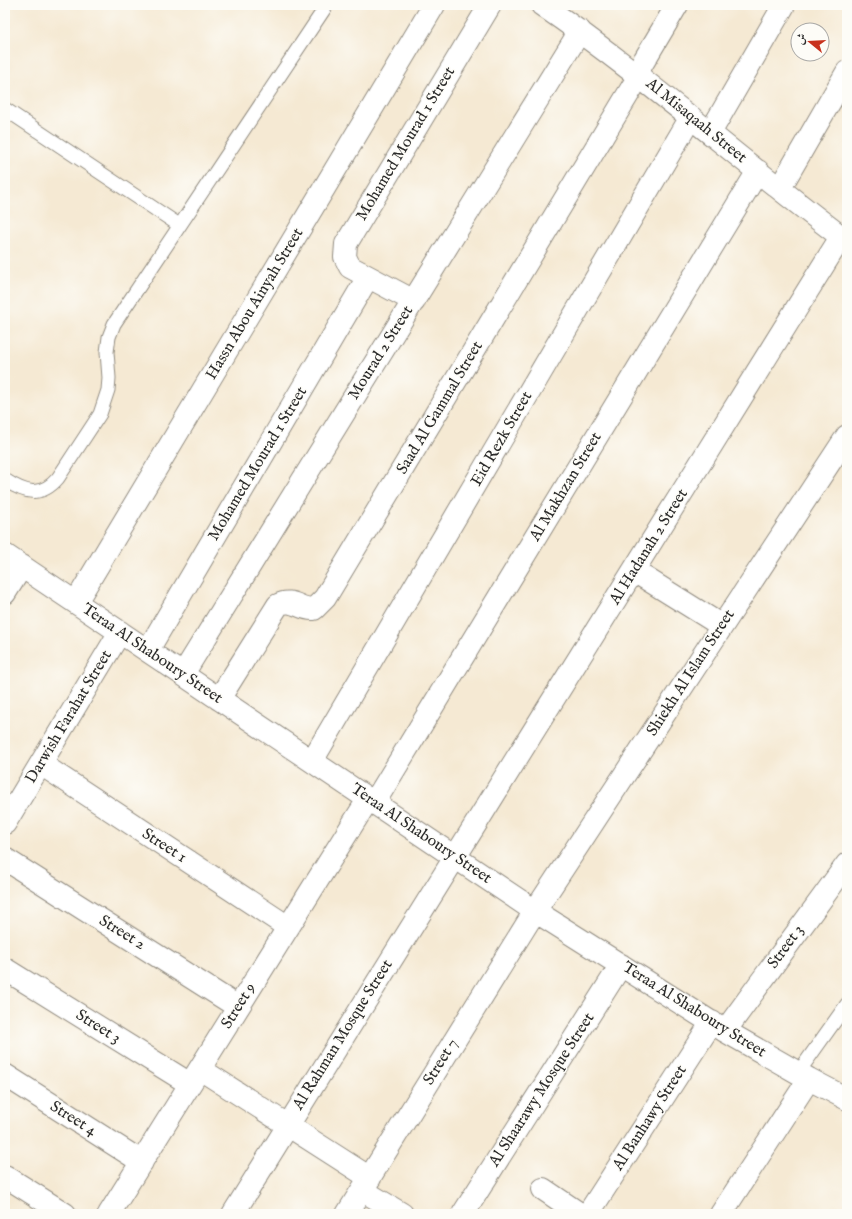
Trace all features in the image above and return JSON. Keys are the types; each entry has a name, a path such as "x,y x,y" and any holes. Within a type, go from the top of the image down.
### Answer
{"street":[{"name":"Hassn Abou Ainyah Street","path":"76,602 434,5"},
{"name":"Mohamed Mourad 1 Street","path":"414,301 350,267 345,257 346,244 490,5"},
{"name":"Al Misaqaah Street","path":"542,5 573,19 638,75 844,239"},
{"path":"638,75 677,5"},
{"path":"710,132 784,5"},
{"name":"Mourad 2 Street","path":"183,674 414,301 573,19"},
{"path":"780,188 847,72"},
{"name":"Saad Al Gammal Street","path":"219,699 278,605 284,602 290,602 307,609 314,609 325,598 638,75"},
{"name":"Eid Rezk Street","path":"312,761 691,117"},
{"name":"Al Makhzan Street","path":"371,801 758,171"},
{"name":"Al Hadanah 2 Street","path":"454,856 844,239"},
{"name":"Mohamed Mourad 1 Street","path":"148,650 368,277"},
{"name":"Shiekh Al Islam Street","path":"535,910 847,436"},
{"name":"Teraa Al Shaboury Street","path":"13,560 535,910 718,1026 847,1099"},
{"path":"5,593 13,560"},
{"path":"634,571 722,626"},
{"name":"Darwish Farahat Street","path":"5,823 120,632"},
{"name":"Street 1","path":"41,764 288,927"},
{"name":"Street 9","path":"110,1214 288,927 371,801"},
{"name":"Al Rahman Mosque Street","path":"233,1214 454,856"},
{"name":"Street 2","path":"5,859 238,1007"},
{"name":"Street 3","path":"718,1026 847,864"},
{"name":"Street 7","path":"347,1214 535,910"},
{"name":"Al Shaarawy Mosque Street","path":"463,1214 621,965"},
{"name":"Street 3","path":"5,969 195,1077 288,1125 366,1184 402,1214"},
{"name":"Al Banhawy Street","path":"588,1214 718,1026"},
{"name":"Street 4","path":"5,1075 142,1162"},
{"path":"721,1214 804,1076"},
{"path":"5,1176 65,1214"},
{"path":"543,1189 580,1214"}],"lane":[{"path":"5,480 21,490 29,492 46,489 58,478 100,414 105,402 109,378 109,337 114,324 327,5"},
{"path":"5,109 179,225"},
{"path":"804,1076 847,1004"}]}
